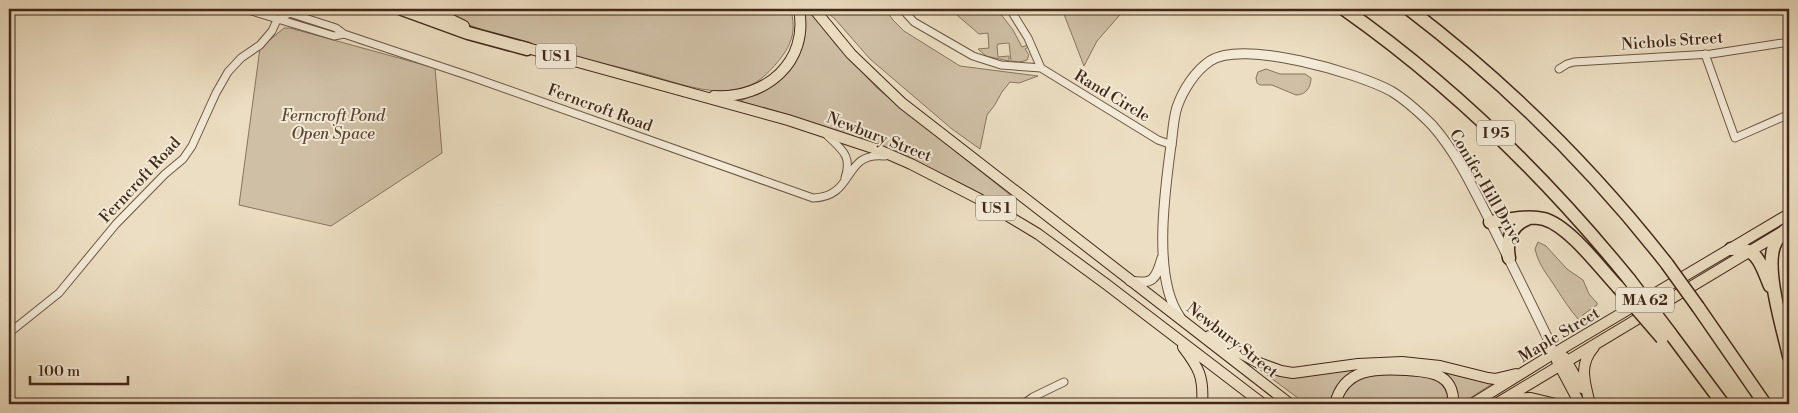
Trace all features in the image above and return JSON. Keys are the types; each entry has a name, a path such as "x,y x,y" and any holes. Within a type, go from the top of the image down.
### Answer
{"highway":[{"path":"402,9 468,33 528,49"},
{"name":"I 95","path":"1344,9 1431,76 1503,140 1570,209 1629,279 1666,335 1720,401"},
{"name":"I 95","path":"1409,9 1474,62 1548,130 1615,201 1667,264 1765,404"},
{"path":"1490,222 1531,218 1544,219 1562,228 1666,335"},
{"path":"1509,258 1508,242 1511,233 1519,223 1531,218"},
{"path":"1789,227 1775,242 1772,258 1774,285 1789,356"},
{"path":"1730,249 1742,248 1749,251 1757,259 1766,276 1781,320"}],"main road":[{"name":"Newbury Street","path":"429,9 470,28 528,49 822,131 893,156 965,190 1027,226 1263,404"},
{"path":"686,92 707,96 735,95 759,88 773,80 787,67 796,50 800,31 798,9"},
{"name":"Newbury Street","path":"814,9 851,54 902,103 1290,404"},
{"name":"Maple Street","path":"1472,404 1789,214"},
{"name":"Maple Street","path":"1497,403 1789,227"},
{"path":"1183,321 1259,362 1281,371 1293,373 1358,364 1402,362 1440,366 1495,378 1511,376 1531,368"},
{"path":"1175,336 1191,357 1201,376 1203,385 1202,404"},
{"path":"1587,403 1583,371 1587,357 1601,340"},
{"path":"1556,352 1587,403"},
{"path":"1335,404 1342,387 1351,379 1366,371 1380,370 1422,372 1437,375 1446,381 1450,387 1453,393 1452,404"},
{"path":"1497,403 1524,397 1556,404"}],"street":[{"path":"245,9 277,20"},
{"path":"277,9 290,13"},
{"name":"Rand Circle","path":"902,9 914,22 972,56 1001,65 1041,68 1158,140 1172,145"},
{"path":"1010,9 1028,38 1041,68"},
{"name":"Ferncroft Road","path":"9,333 59,293 116,224 165,174 183,159 192,146 216,93 228,72 240,58 264,41 272,31 277,20 290,13 336,28 344,34 472,77 813,198 834,193 864,157 873,155 893,156"},
{"name":"Ferncroft Road","path":"277,20 334,36 344,34"},
{"name":"Nichols Street","path":"1559,69 1574,62 1705,54 1789,42"},
{"path":"1705,54 1735,138 1784,116"},
{"name":"Conifer Hill Drive","path":"1183,321 1171,299 1163,256 1163,219 1168,163 1172,145 1173,126 1181,99 1193,78 1212,60 1228,55 1287,57 1382,87 1415,109 1433,126 1451,151 1490,222 1556,352"},
{"path":"822,131 842,149 846,157 847,170 843,183"},
{"name":"Conifer Hill Drive","path":"1130,281 1146,283 1151,281 1159,269 1163,256"},
{"path":"1024,404 1033,397 1064,382"}],"green space":[{"path":"436,9 791,9 793,30 788,47 763,77 750,85 723,91 691,87 509,39 483,30"},
{"path":"802,9 808,9 837,46 878,89 1014,198 1008,208 903,156 852,136 740,101 753,95 791,65"},
{"path":"823,9 885,9 904,31 960,66 1038,76 1019,83 1010,82 1002,92 987,115 980,149 952,129 870,59 835,19"},
{"path":"950,9 1004,9 1000,13 1013,30 1022,47 1028,45 1029,47 1025,49 1029,55 1027,60 1020,62 1011,61 1009,43 998,44 997,46 998,57 1009,56 1009,61 986,56 978,49 989,48 988,33 979,34"},
{"path":"1062,9 1125,9 1097,41 1084,66"},
{"name":"Ferncroft Pond Open Space","path":"284,28 290,28 435,68 442,153 331,226 239,205 260,48"},
{"path":"1266,69 1280,74 1305,74 1311,78 1310,84 1307,90 1300,95 1272,85 1260,85 1257,83 1256,78 1258,72"},
{"path":"1538,242 1546,246 1567,269 1583,280 1589,294 1597,303 1579,320 1541,265 1535,249"},
{"path":"1362,366 1331,404 1306,404 1259,369 1259,367 1263,369"},
{"path":"1441,370 1492,384 1461,404 1456,404 1440,372"},
{"path":"1372,374 1413,374 1436,378 1447,387 1449,404 1338,404 1343,392 1351,384"}]}
